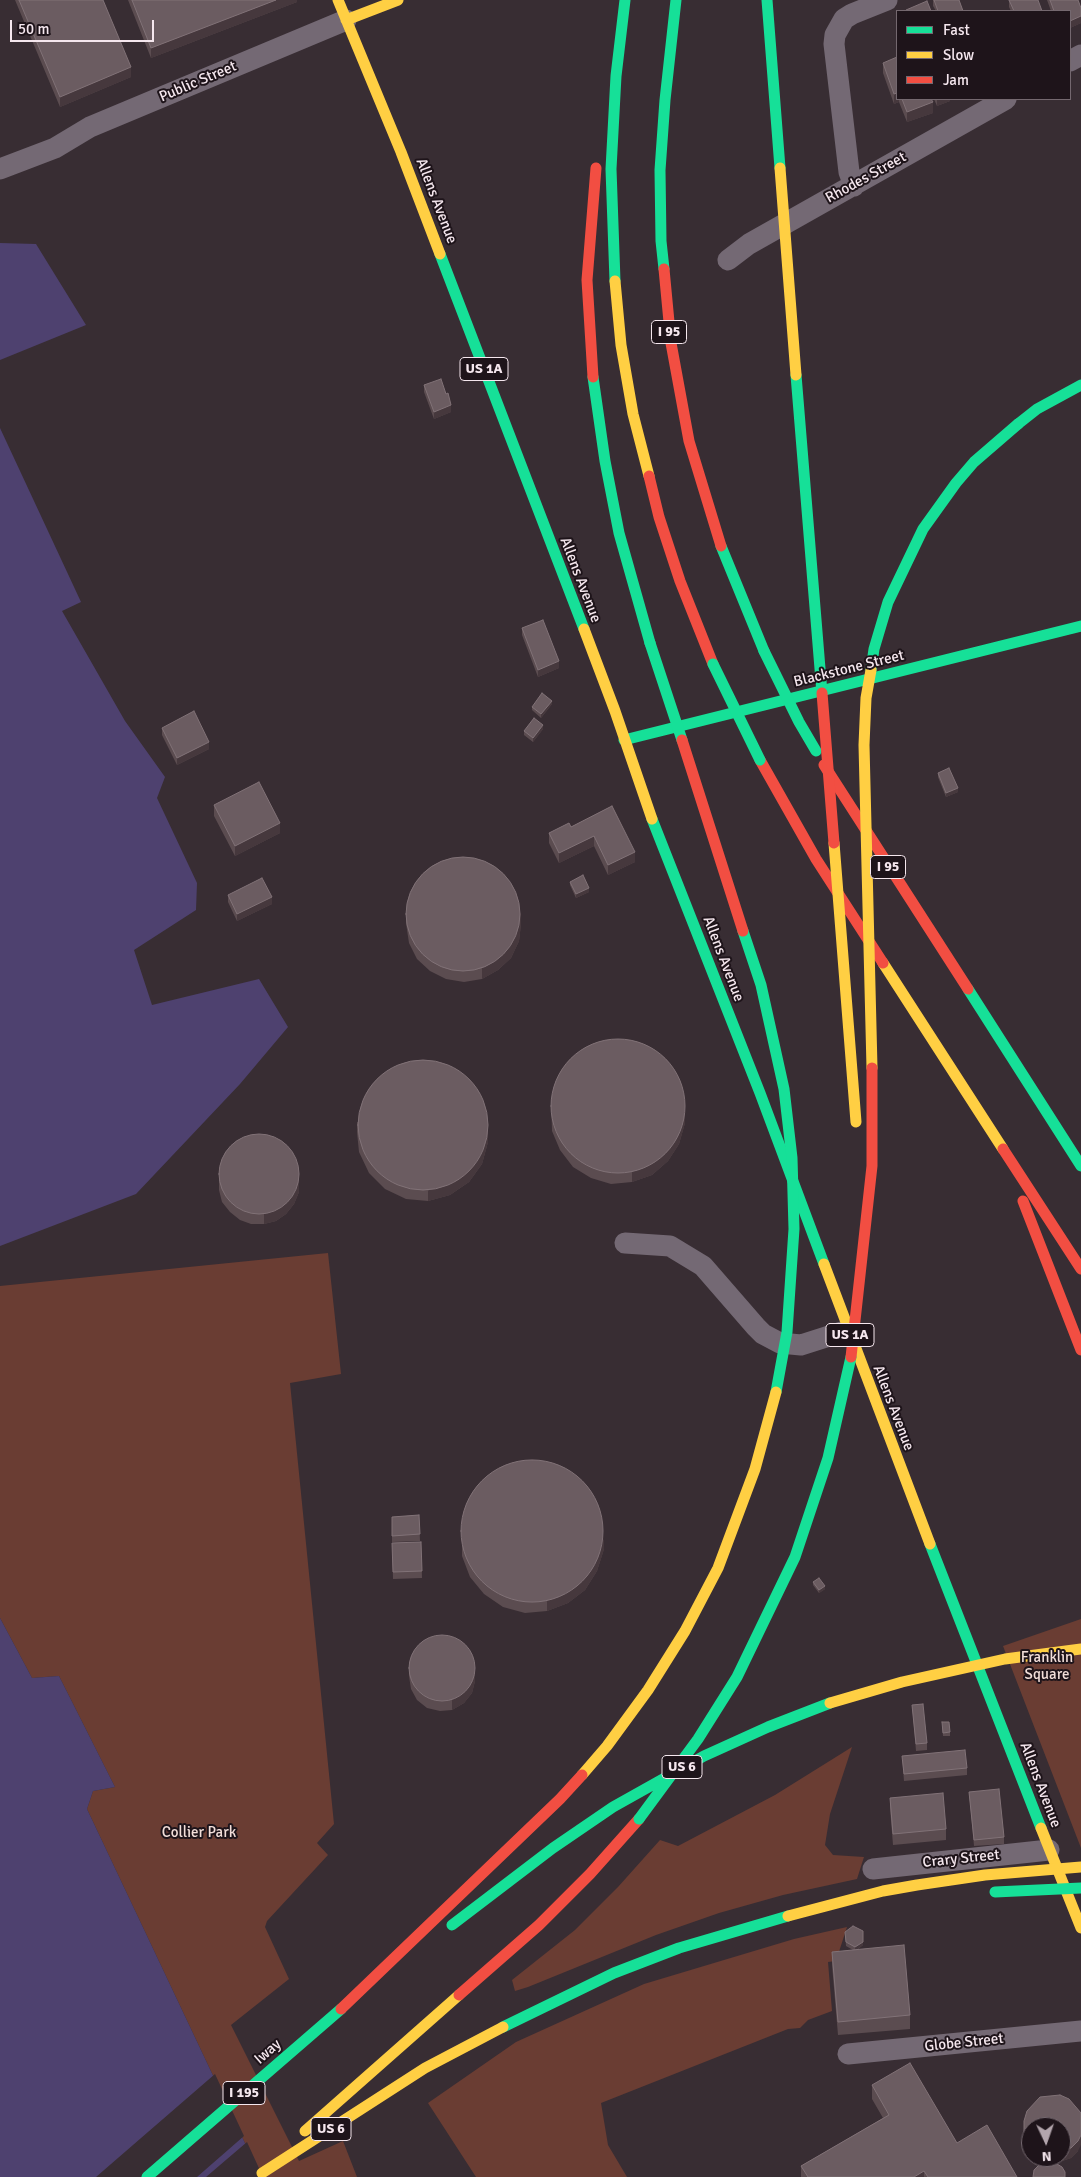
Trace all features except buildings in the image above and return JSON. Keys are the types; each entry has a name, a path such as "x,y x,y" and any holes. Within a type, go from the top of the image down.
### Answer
{"main road":[{"name":"Allens Avenue","path":"338,0 405,161 624,740 640,788 760,1093 912,1500 1081,1928"},
{"name":"Public Street","path":"346,20 398,0"},
{"path":"625,0 616,76 611,169 612,239 617,308 626,380 641,449 659,517 680,582 713,664 760,760 816,859 1081,1269"},
{"name":"I 95","path":"676,0 665,100 660,170 663,275 671,343 688,433 708,508 730,571 764,651 794,714 864,830 1081,1166"},
{"path":"767,0 857,1131"},
{"path":"341,2009 560,1799 607,1746 648,1690 685,1631 718,1568 755,1469 774,1401 787,1332 794,1237 792,1158 784,1089 776,1046 761,985 650,643 619,533 605,461 594,385 587,280 592,206 599,154 616,76"},
{"path":"260,2175 324,2113 539,1925 590,1874 639,1819 698,1739 737,1677 768,1617 795,1557 818,1491 842,1401 856,1323 862,1253 869,1202 873,1118 864,744 866,698 876,641 888,602 906,561 923,529 950,491 968,469 1018,424 1045,405 1081,385"},
{"name":"Blackstone Street","path":"624,740 1081,626"},
{"path":"1001,1146 1081,1350"},
{"path":"860,1174 862,1253"},
{"name":"US 6","path":"441,1933 583,1826 643,1789 735,1741 834,1702 902,1682 1005,1659 1081,1649"},
{"name":"US 6","path":"260,2175 400,2084 487,2034 614,1973 679,1948 883,1891 993,1874 1081,1867"},
{"path":"981,1892 1081,1888"},
{"path":"788,1916 906,1899"},
{"path":"341,2009 426,1944"},
{"name":"Iway","path":"147,2177 341,2009"}],"street":[{"path":"854,186 849,172 834,44 838,27 844,20 852,14 887,0"},
{"name":"Public Street","path":"0,169 55,148 90,127 346,20"},
{"name":"Rhodes Street","path":"728,260 749,244 1004,100"},
{"path":"625,1243 670,1246 703,1266 756,1327 780,1343 801,1345 848,1330"},
{"name":"Crary Street","path":"873,1869 1049,1850"},
{"name":"Globe Street","path":"848,2054 1081,2030"}],"green space":[{"name":"Collier Park","path":"328,1253 341,1374 290,1383 334,1824 317,1843 328,1855 267,1921 265,1927 289,1979 231,2025 299,2161 343,2141 357,2177 261,2177 87,1809 93,1791 115,1787 59,1676 32,1678 0,1618 0,1286"},
{"name":"Franklin Square","path":"1081,1619 1081,1848 1003,1646"},
{"path":"852,1747 830,1814 825,1845 833,1855 864,1857 857,1879 783,1895 719,1913 656,1935 515,1991 512,1980 575,1930 618,1887 660,1840 678,1846 775,1795"},
{"path":"847,1927 836,1961 828,1962 832,2011 808,2020 800,2028 788,2029 601,2103 608,2145 627,2177 476,2177 428,2103 516,2042 644,1984 794,1939"}],"shaded area":[{"path":"0,243 36,244 86,325 0,360"},
{"path":"0,428 81,602 62,611 125,721 165,777 157,798 197,883 196,910 134,950 152,1005 259,979 288,1027 240,1084 136,1194 0,1246"},
{"path":"0,1618 32,1678 59,1676 115,1787 93,1791 87,1809 261,2177 0,2177"}],"pier":[{"path":"215,2074 244,2136 197,2177 96,2177"},
{"path":"247,2142 263,2177 206,2177"}],"traffic: fast":[{"path":"615,281 611,169 616,76 625,0"},
{"path":"664,269 661,241 660,170 665,100 676,0"},
{"path":"767,0 780,168"},
{"path":"440,254 584,629"},
{"path":"796,375 822,693"},
{"path":"593,377 605,461 619,533 650,643"},
{"path":"1018,424 1037,409 1081,385"},
{"path":"871,670 874,649 888,602 923,529 956,483 974,462 1018,424"},
{"path":"721,546 764,651"},
{"path":"624,740 1081,626"},
{"path":"650,643 682,740"},
{"path":"764,651 799,722 816,751"},
{"path":"713,664 760,760"},
{"path":"652,819 760,1093 824,1264"},
{"path":"743,931 761,985 784,1089 792,1158 794,1229 787,1332 776,1392"},
{"path":"968,989 1081,1166"},
{"path":"639,1819 698,1739 737,1677 795,1557 828,1458 851,1357"},
{"path":"930,1544 1041,1828"},
{"path":"452,1925 553,1848 613,1807 704,1756 768,1727 830,1703"},
{"path":"995,1892 1081,1888"},
{"path":"503,2027 614,1973 679,1948 788,1916"},
{"path":"147,2177 341,2009"}],"traffic: slow":[{"path":"338,0 401,152 440,254"},
{"path":"346,20 398,0"},
{"path":"780,168 796,375"},
{"path":"615,281 621,345 633,414 649,476"},
{"path":"584,629 615,711 652,819"},
{"path":"871,670 866,698 864,745 872,1068"},
{"path":"834,843 856,1122"},
{"path":"883,963 1003,1149"},
{"path":"824,1264 930,1544"},
{"path":"582,1775 607,1746 648,1690 685,1631 718,1568 755,1469 776,1392"},
{"path":"830,1703 902,1682 1005,1659 1081,1649"},
{"path":"1041,1828 1081,1928"},
{"path":"788,1916 883,1891 917,1885 985,1875 1081,1867"},
{"path":"305,2131 459,1995"},
{"path":"262,2173 425,2068 503,2027"}],"traffic: jam":[{"path":"593,377 587,280 596,168"},
{"path":"664,269 671,343 689,441 721,546"},
{"path":"649,476 659,517 680,581 713,664"},
{"path":"822,693 834,843"},
{"path":"682,740 743,931"},
{"path":"760,760 816,859 883,963"},
{"path":"824,765 968,989"},
{"path":"851,1357 872,1166 872,1068"},
{"path":"1003,1149 1081,1269"},
{"path":"1023,1201 1081,1350"},
{"path":"341,2009 560,1799 582,1775"},
{"path":"459,1995 539,1925 590,1874 639,1819"}]}
